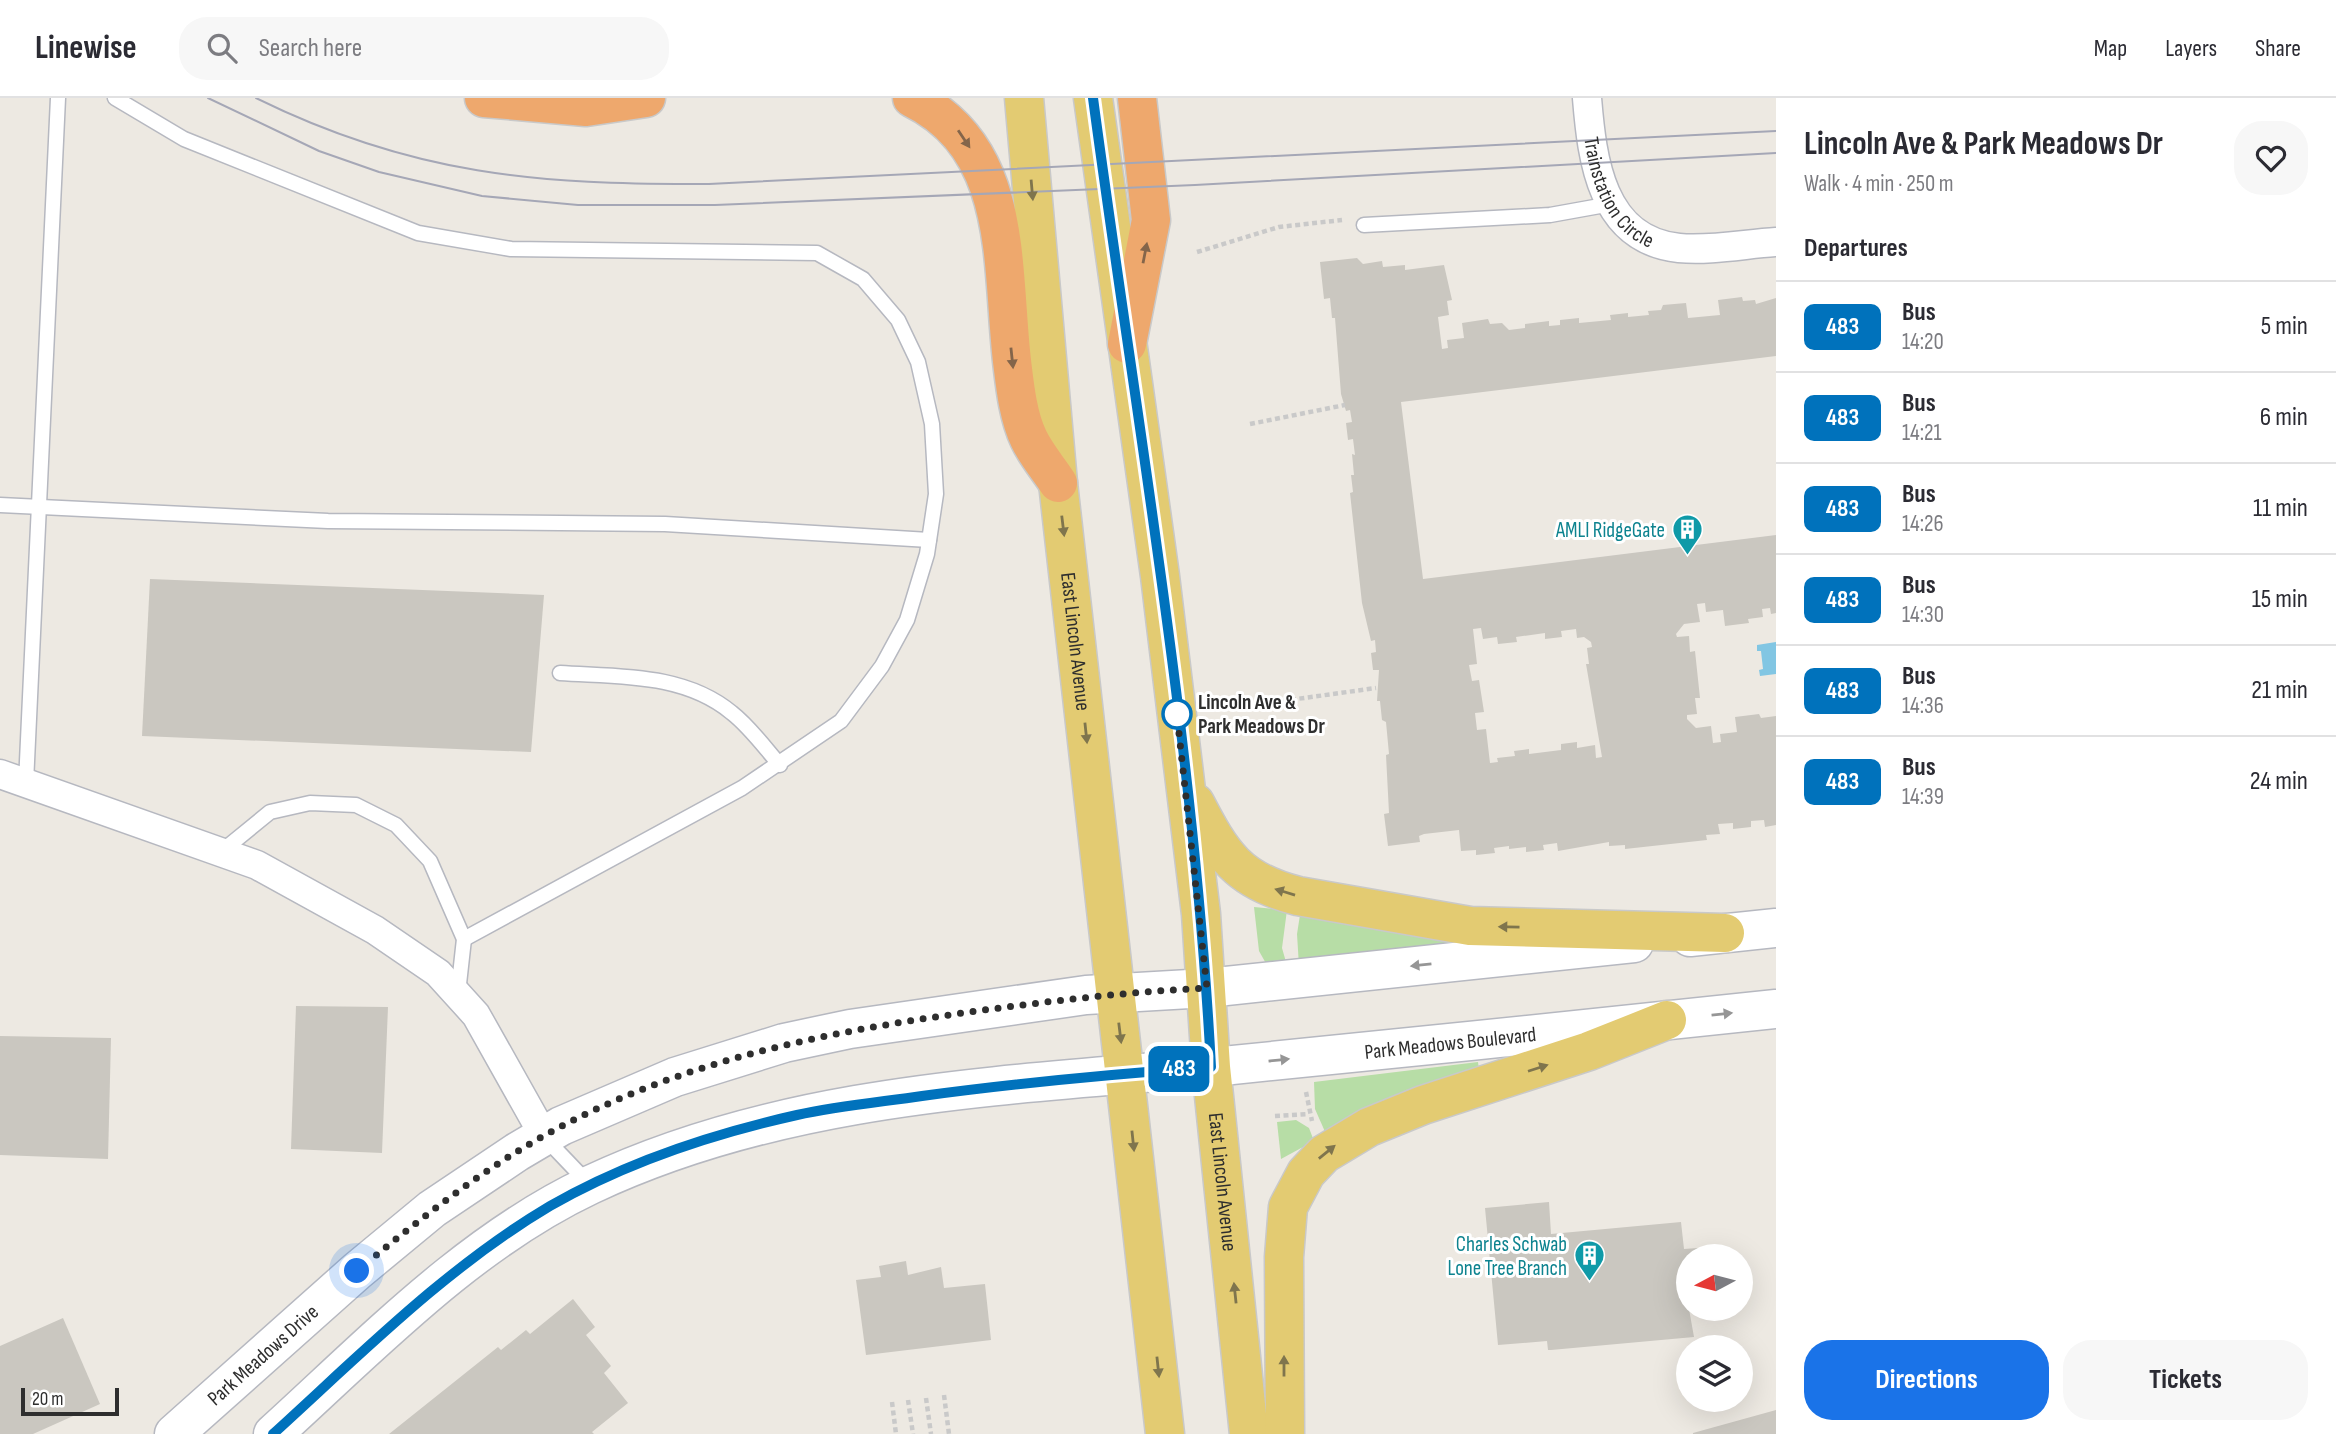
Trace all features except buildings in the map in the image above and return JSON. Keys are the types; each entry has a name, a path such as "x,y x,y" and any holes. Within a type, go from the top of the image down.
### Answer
{"highway":[{"path":"484,98 586,107 646,98"},
{"path":"912,98 932,108 960,132 987,175 998,214 1015,387 1028,438 1058,483"},
{"path":"1127,344 1151,220 1137,98"}],"main road":[{"name":"East Lincoln Avenue","path":"1024,98 1058,483 1165,1434"},
{"name":"East Lincoln Avenue","path":"1093,98 1160,576 1185,784 1249,1434"},
{"path":"1185,784 1218,848 1250,877 1279,891 1397,915 1470,926 1725,933"},
{"path":"1207,988 1776,928"},
{"name":"Park Meadows Drive","path":"174,1434 357,1271 432,1209 544,1136 675,1077 784,1043 850,1029 1116,992 1207,988"},
{"name":"Park Meadows Boulevard","path":"1125,1073 1211,1067 1776,1009"},
{"path":"1285,1434 1284,1257 1288,1207 1306,1172 1324,1154 1369,1127 1423,1105 1589,1051 1667,1020"},
{"path":"273,1434 400,1319 471,1260 549,1207 590,1185 698,1142 799,1114 1017,1083 1125,1073"}],"street":[{"name":"Trainstation Circle","path":"1587,98 1593,159 1611,204 1622,221 1636,232 1674,247 1776,242"},
{"path":"13,779 257,864 375,930 438,973 476,1015 544,1136"}],"lane":[{"path":"13,779 37,507 58,98"},
{"path":"115,98 184,139 418,233 512,249 817,253 863,279 898,320 918,362 932,424 936,494 929,540 907,620 882,666 841,721 780,765 464,939"},
{"path":"1364,225 1550,215 1611,204"},
{"path":"0,505 328,521 665,524 929,540"},
{"path":"560,673 636,678 685,685 732,713 780,765"},
{"path":"220,852 270,812 310,803 356,805 396,825 430,861 464,939 458,994"},
{"path":"544,1136 590,1185"}],"path":[{"path":"1197,252 1279,227 1353,220 1364,225"},
{"path":"1250,424 1345,405"},
{"path":"1233,708 1376,688"},
{"path":"1305,1086 1309,1114 1314,1124"},
{"path":"1276,1116 1309,1114"},
{"path":"944,1395 949,1434"},
{"path":"926,1398 931,1434"},
{"path":"908,1400 913,1434"},
{"path":"892,1402 896,1434"}],"green space":[{"path":"1254,907 1287,910 1282,948 1288,969 1268,967 1259,951"},
{"path":"1300,915 1467,934 1466,948 1299,966 1297,934"},
{"path":"1478,1062 1480,1077 1326,1134 1315,1109 1314,1082"},
{"path":"1296,1120 1309,1128 1314,1141 1281,1159 1277,1122"}],"water":[{"path":"1776,642 1776,674 1760,676 1759,670 1763,669 1761,651 1757,651 1757,645"}],"tram line":[{"path":"208,98 319,151 379,172 482,196 578,205 715,205 1195,185 1776,153"},
{"path":"256,98 313,124 423,159 532,178 647,184 709,184 1776,131"}],"bus line":[{"name":"483","path":"273,1434 400,1319 471,1260 549,1207 590,1185 698,1142 799,1114 1017,1083 1211,1067 1201,914 1160,576 1093,98"}],"place":[{"name":"AMLI RidgeGate","path":"1688,557"},
{"name":"Lincoln Ave & Park Meadows Dr","path":"1177,714"},
{"name":"Charles Schwab Lone Tree Branch","path":"1590,1283"}],"route":[{"path":"357,1271 432,1209 517,1152 561,1126 675,1077 784,1043 850,1029 1086,995 1207,988 1201,914 1176,706 1177,714"}]}
